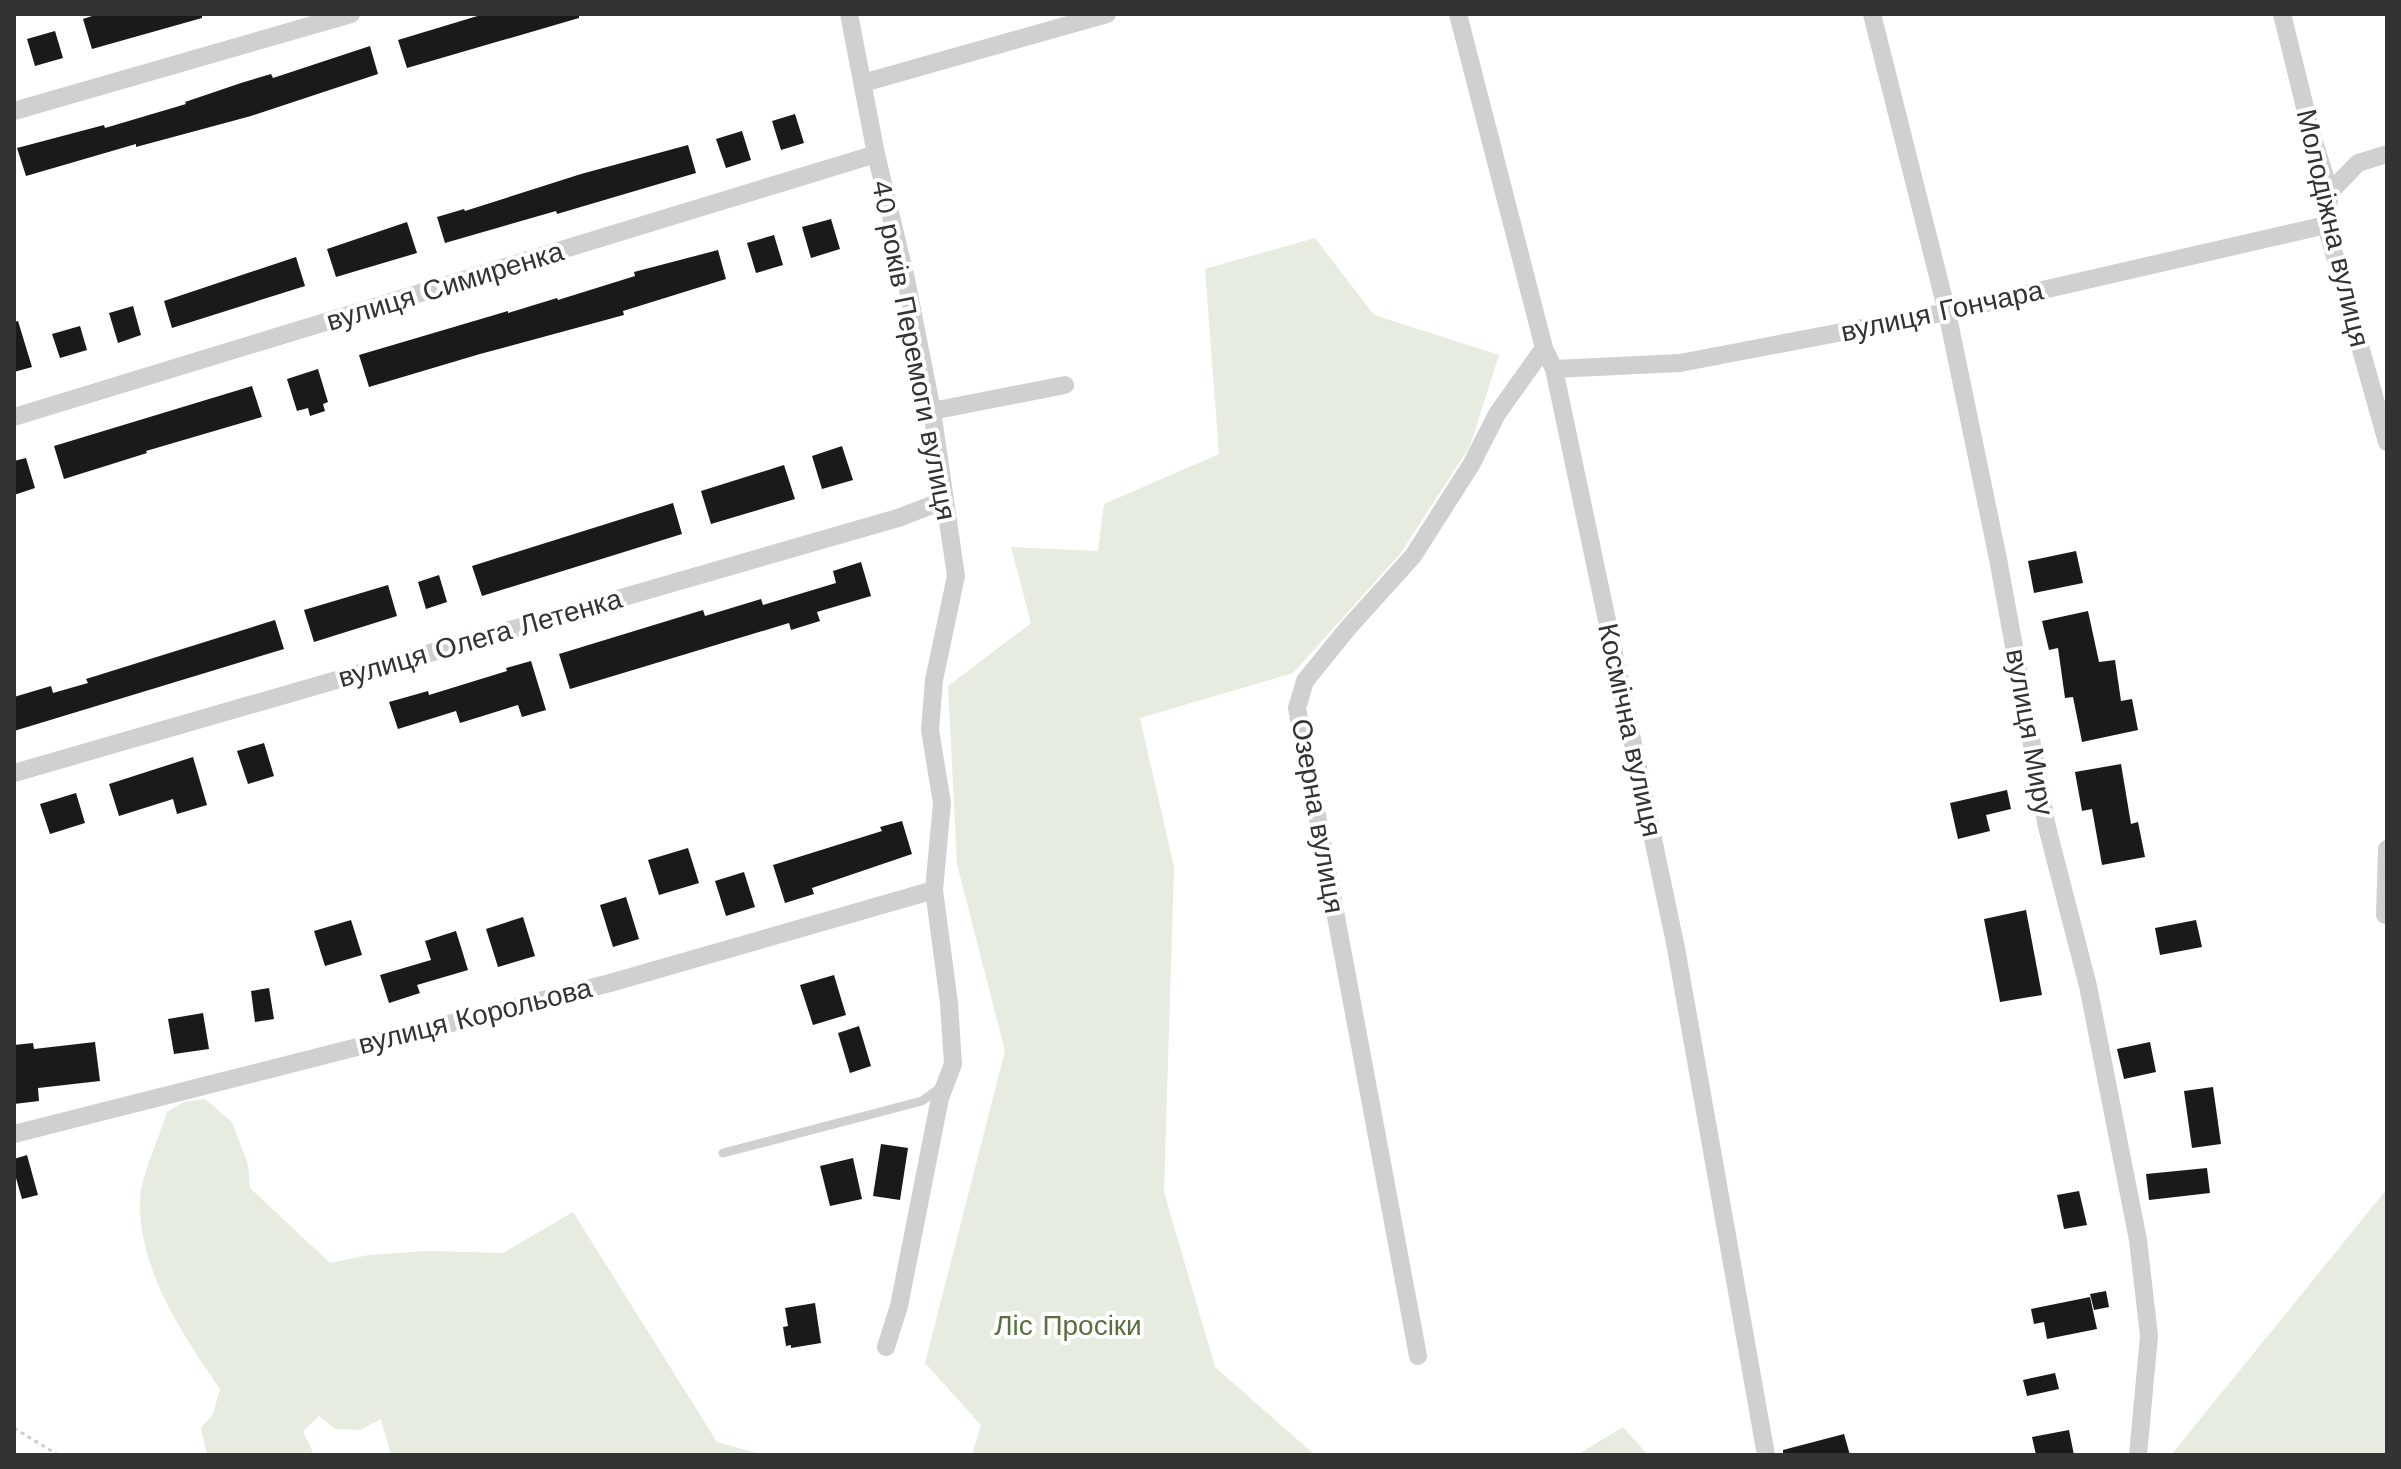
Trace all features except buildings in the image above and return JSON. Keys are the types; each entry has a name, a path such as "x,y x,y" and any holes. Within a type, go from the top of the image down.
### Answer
{"street":[{"path":"14,111 351,14"},
{"name":"40 років Перемоги вулиця","path":"849,14 932,411 956,576 934,680 930,730 942,803 934,890 949,1003 953,1064 940,1098 899,1306 886,1347"},
{"path":"863,83 1107,14"},
{"name":"Космічна вулиця","path":"1458,14 1544,348 1554,369 1676,948 1766,1455"},
{"name":"вулиця Миру","path":"1872,14 1947,312 1998,559 2047,827 2088,986 2138,1240 2149,1336 2138,1455"},
{"name":"Молодіжна вулиця","path":"2282,14 2312,136 2330,192 2326,225 2387,442"},
{"name":"вулиця Симиренка","path":"14,417 876,154"},
{"path":"2330,192 2358,163 2387,154"},
{"name":"вулиця Гончара","path":"1554,369 1680,363 1947,312 2326,225"},
{"name":"Озерна вулиця","path":"1418,1356 1297,708 1305,681 1413,556 1471,465 1497,414 1544,348"},
{"path":"932,411 1065,385"},
{"name":"вулиця Олега Летенка","path":"14,773 898,518 945,500"},
{"path":"2385,915 2387,849"},
{"name":"вулиця Корольова","path":"14,1134 610,983 934,890"}],"lane":[{"path":"723,1153 922,1101 945,1084"}],"path":[{"path":"14,1428 58,1455"}],"green space":[{"name":"Ліс Просіки","path":"1315,238 1374,315 1499,355 1470,446 1400,554 1293,673 1140,718 1174,867 1164,1192 1215,1367 1315,1455 972,1455 981,1425 925,1363 1005,1051 957,864 948,686 1031,623 1011,547 1098,551 1104,504 1219,454 1205,269"},
{"path":"205,1099 232,1122 248,1165 250,1188 330,1263 369,1255 428,1251 503,1253 573,1212 717,1442 764,1455 391,1455 381,1419 360,1430 335,1429 319,1416 303,1431 314,1455 207,1455 201,1428 213,1414 220,1389 165,1300 146,1251 140,1200 147,1168 167,1112 184,1102"},
{"path":"2387,1189 2387,1455 2171,1455"},
{"path":"1623,1427 1648,1455 1577,1455"}]}
